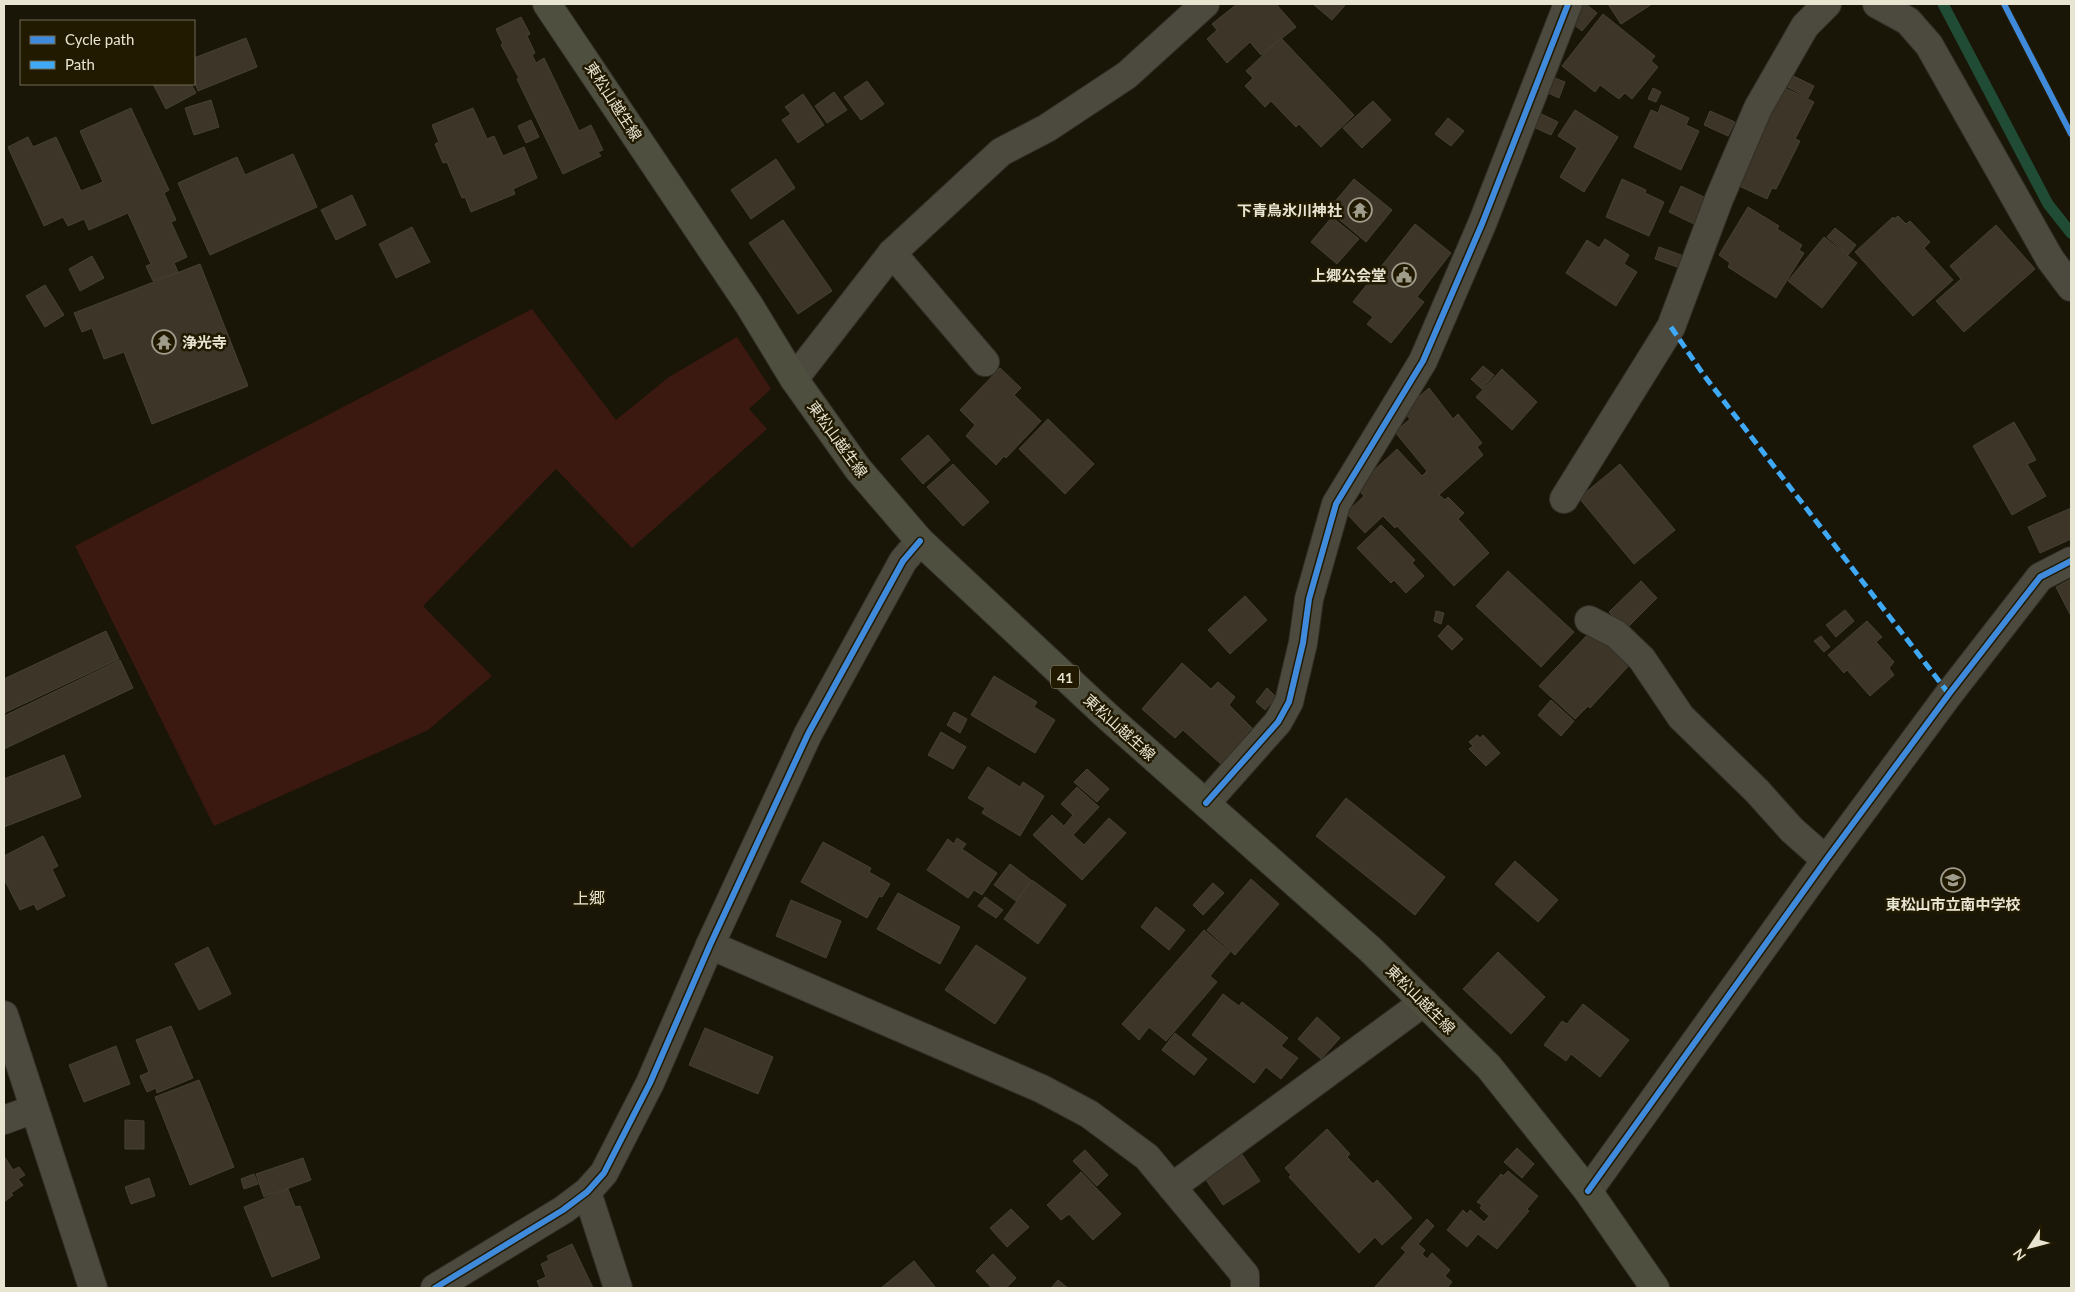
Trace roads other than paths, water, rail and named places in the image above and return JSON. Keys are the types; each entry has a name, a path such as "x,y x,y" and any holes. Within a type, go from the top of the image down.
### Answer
{"main road":[{"name":"東松山越生線","path":"547,4 727,273 794,378 858,469 920,541 1107,716 1371,950 1488,1067 1588,1191 1655,1288"}],"street":[{"path":"794,378 892,253 1001,152 1047,128 1127,75 1205,4"},
{"path":"1206,803 1278,722 1290,702 1303,643 1309,599 1336,504 1423,361 1482,224 1568,4"},
{"path":"1564,499 1672,328 1719,199 1758,108 1805,26 1827,4"},
{"path":"1877,4 1908,21 1929,45 2050,259 2071,287"},
{"path":"892,253 984,362"},
{"path":"435,1288 563,1210 587,1192 604,1174 650,1083 710,945 808,734 903,561 920,541"},
{"path":"1588,1191 1826,860 1949,694 2040,577 2071,561"},
{"path":"1589,620 1616,634 1642,658 1681,717 1757,791 1792,830 1826,860"},
{"path":"710,945 1042,1089 1089,1114 1139,1152 1172,1187 1245,1275 1244,1288"},
{"path":"1172,1187 1424,1002"},
{"path":"4,1015 34,1109 85,1286"},
{"path":"4,1120 34,1109"},
{"path":"587,1192 618,1288"}],"waterway":[{"path":"1943,4 2048,204 2071,233"}],"place":[{"name":"下青鳥氷川神社","path":"1360,210"},
{"name":"上郷公会堂","path":"1404,275"},
{"name":"浄光寺","path":"164,342"},
{"name":"東松山市立南中学校","path":"1953,880"}],"district":[{"name":"上郷","path":"589,897"}]}
